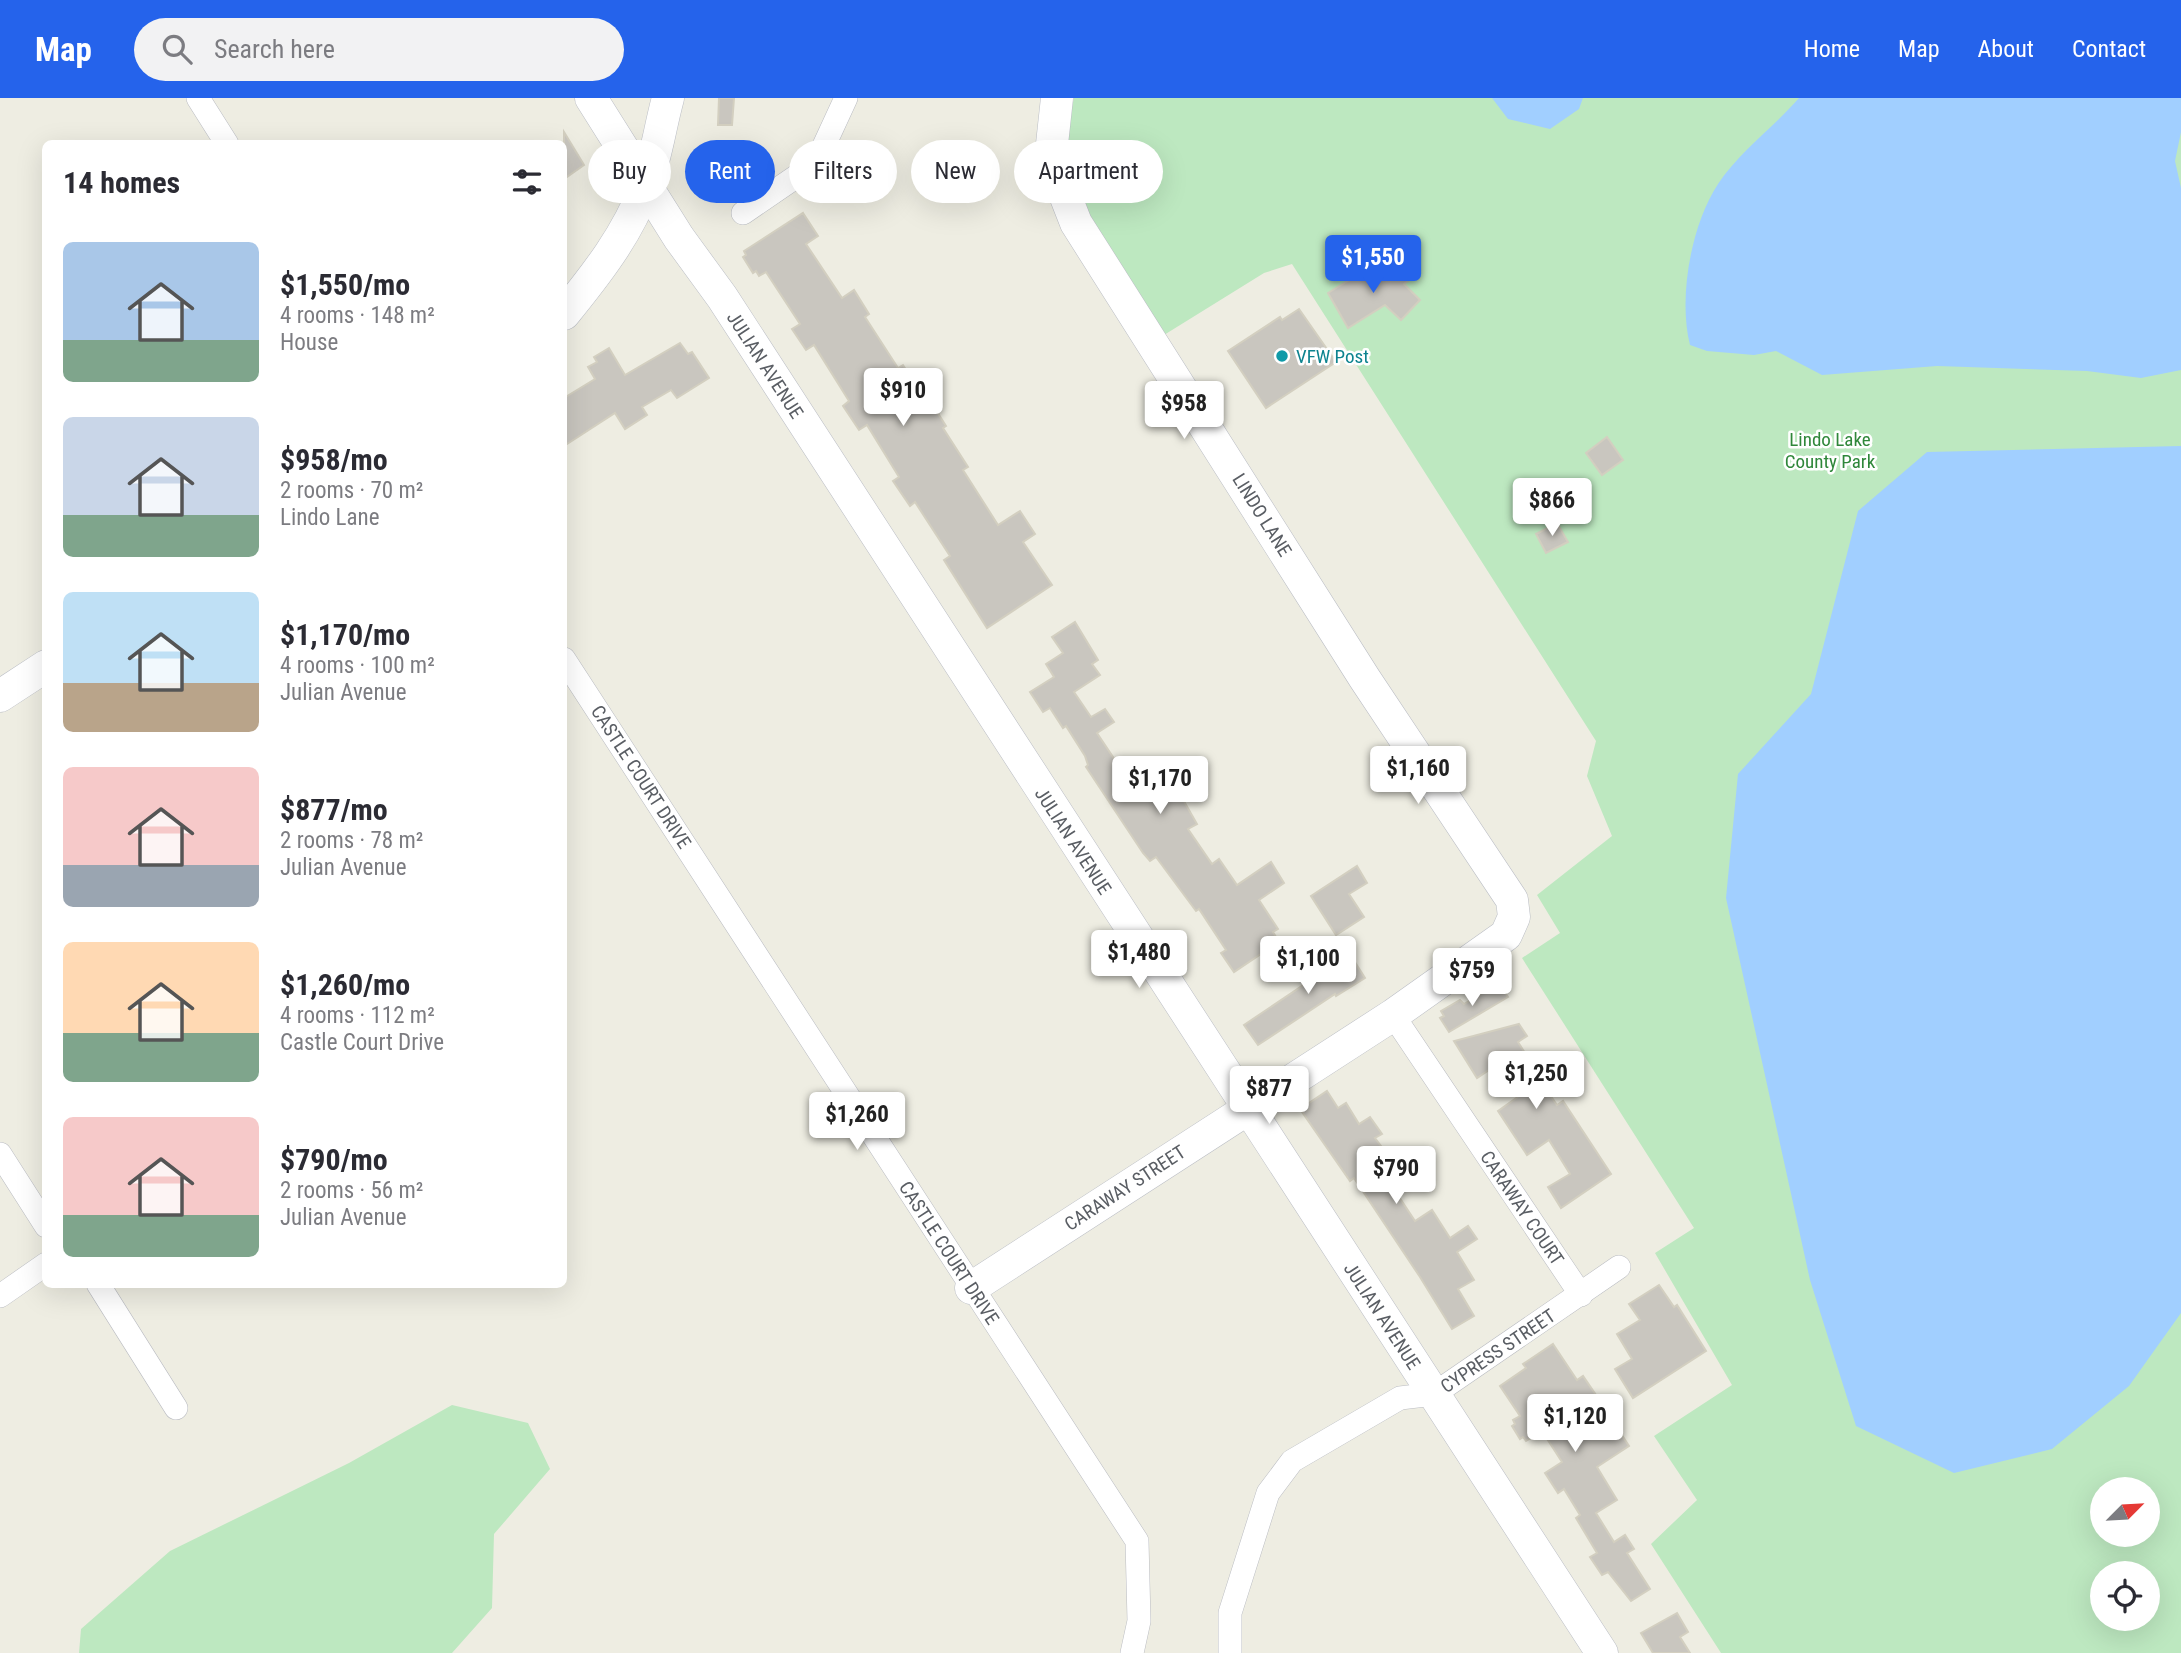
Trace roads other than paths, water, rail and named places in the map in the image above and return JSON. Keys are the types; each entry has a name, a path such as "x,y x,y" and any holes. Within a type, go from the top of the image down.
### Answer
{"main road":[{"name":"JULIAN AVENUE","path":"591,98 617,140"},
{"path":"658,140 668,98"},
{"name":"LINDO LANE","path":"1057,98 1052,144 1058,177 1076,223 1365,679 1512,900 1514,917"},
{"path":"567,310 617,242 639,203"},
{"name":"JULIAN AVENUE","path":"658,203 737,320 1602,1653"},
{"path":"0,696 42,669"},
{"name":"CARAWAY STREET","path":"971,1288 1393,1015 1506,935 1514,917"}],"street":[{"path":"198,98 224,140"},
{"path":"743,213 816,163 846,98"},
{"name":"CASTLE COURT DRIVE","path":"567,664 1137,1541 1139,1621 1132,1653"},
{"name":"CARAWAY COURT","path":"1393,1015 1581,1295"},
{"path":"0,1154 42,1220"},
{"path":"0,1296 42,1267"},
{"name":"CYPRESS STREET","path":"1230,1653 1230,1613 1268,1493 1292,1461 1400,1398 1434,1394 1619,1267"},
{"path":"101,1288 176,1408"}],"water":[{"path":"1492,98 1583,98 1579,109 1550,129 1508,119"},
{"path":"1799,98 2181,98 2181,132 2175,161 2181,188 2181,370 2141,378 2087,371 1937,366 1822,375 1776,351 1754,355 1707,351 1690,345 1686,284 1694,241 1709,201 1726,172"},
{"path":"2181,446 2181,1313 2129,1386 2052,1449 1954,1473 1856,1426 1810,1280 1726,898 1738,774 1811,694 1858,511 1927,452"}],"place":[{"name":"VFW Post","path":"1282,356"}],"park label":[{"name":"Lindo Lake County Park","path":"1830,450"}]}
